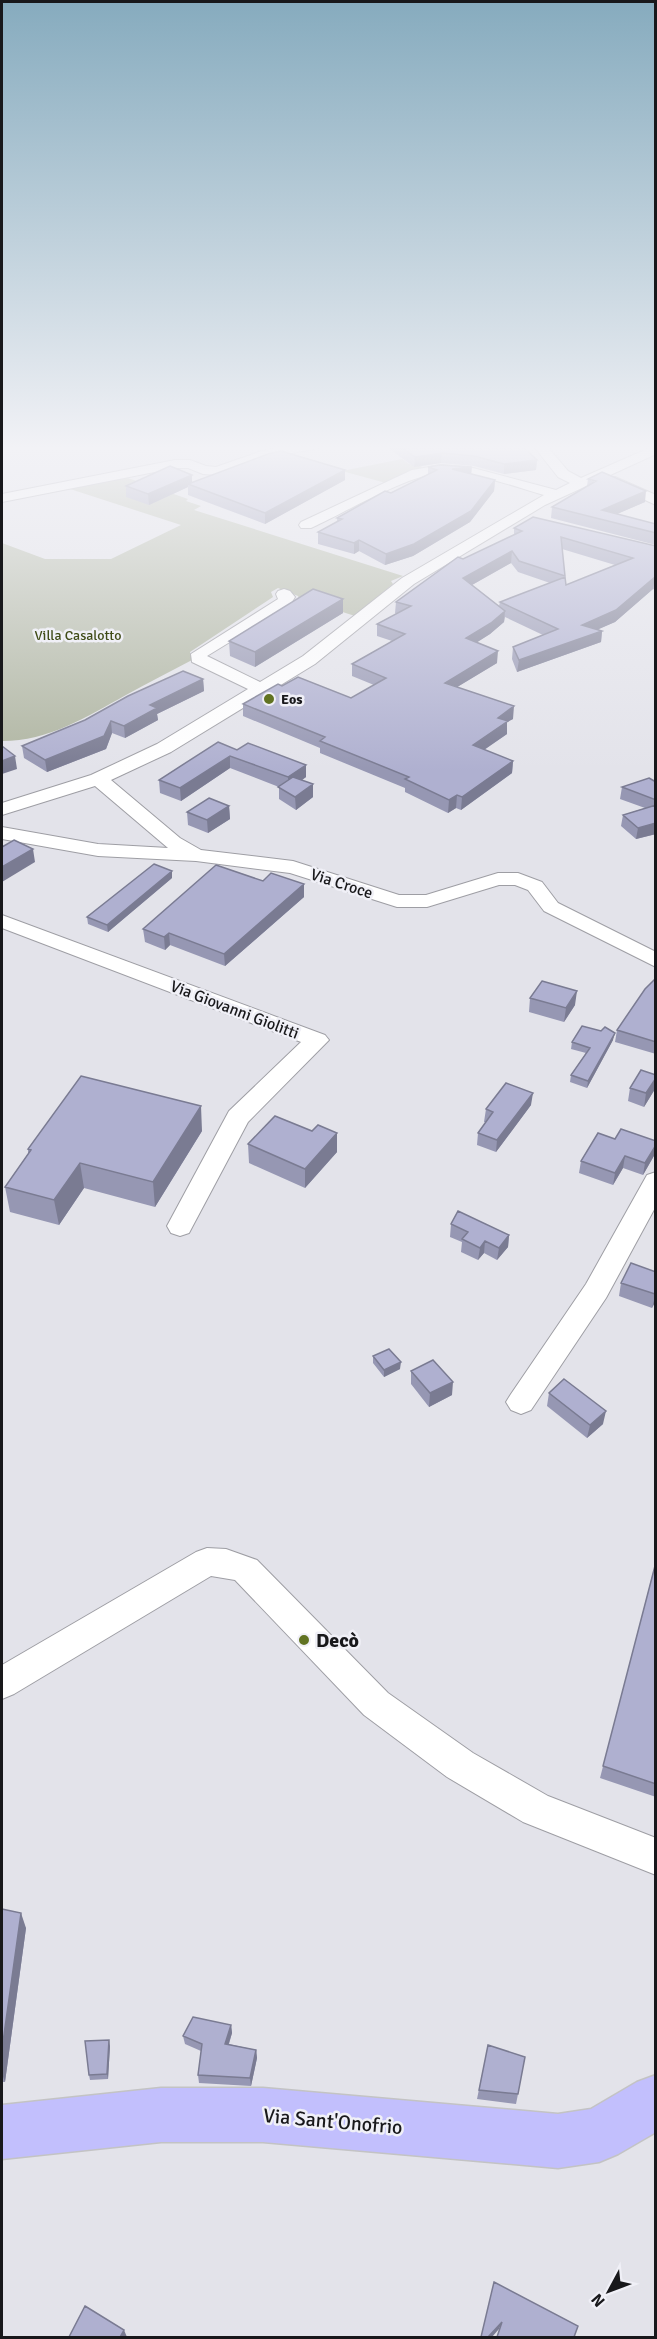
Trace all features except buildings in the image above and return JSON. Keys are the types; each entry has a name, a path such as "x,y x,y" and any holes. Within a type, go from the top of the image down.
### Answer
{"main road":[{"name":"Via Sant'Onofrio","path":"2,2132 161,2115 263,2115 558,2141 599,2134 656,2101"}],"street":[{"path":"2,798 114,762 255,686 309,660 408,581 454,553"},
{"path":"255,686 198,658 199,654 284,602 287,597 284,594"},
{"path":"2,809 98,779 164,748 255,686"},
{"path":"98,779 173,842 196,855"},
{"name":"Via Croce","path":"2,833 98,850 196,855 293,867 397,901 427,901 498,879 518,879 535,886 551,907 656,961"},
{"name":"Via Giovanni Giolitti","path":"2,921 317,1040 238,1117 180,1226"},
{"path":"521,1401 596,1291 656,1181"},
{"path":"2,1683 207,1562 226,1563 246,1570 376,1704 459,1765 536,1809 656,1857"}],"green space":[{"name":"Villa Casalotto","path":"2,553 29,553 45,559 111,559 123,553 331,553 403,576 391,581 393,584 355,616 299,598 278,588 271,592 273,597 190,652 192,660 67,726 36,737 2,741"}],"place":[{"name":"Eos","path":"269,699"},
{"name":"Decò","path":"304,1640"}]}
